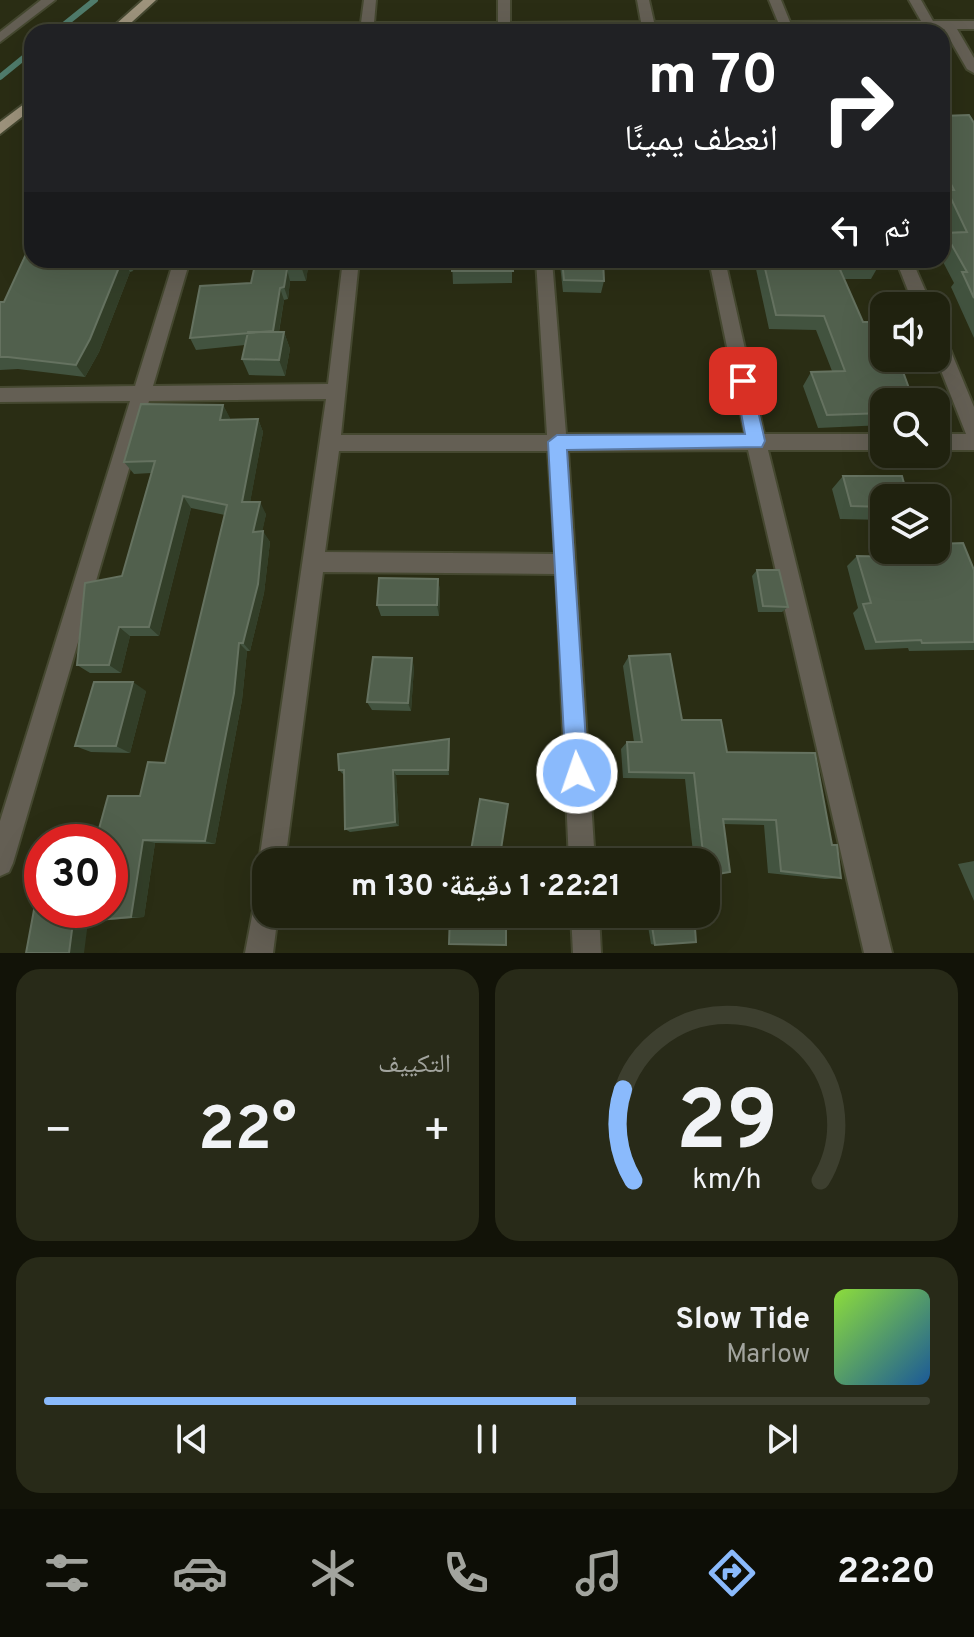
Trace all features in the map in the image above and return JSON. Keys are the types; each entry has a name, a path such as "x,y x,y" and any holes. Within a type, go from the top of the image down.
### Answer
{"main road":[{"path":"122,24 150,0"},
{"path":"0,130 24,109"}],"street":[{"path":"0,38 49,0"},
{"path":"370,0 375,24"},
{"path":"504,0 504,24"},
{"path":"643,0 648,24"},
{"path":"775,0 785,24"},
{"path":"915,0 928,24"},
{"path":"950,25 974,25"},
{"path":"950,28 974,69"},
{"path":"0,863 7,816 144,392 180,268"},
{"path":"274,848 330,443 350,268"},
{"path":"545,268 566,564 581,848"},
{"path":"719,268 756,441 878,953"},
{"path":"907,268 917,292"},
{"path":"950,371 974,430"},
{"path":"0,395 335,391"},
{"path":"330,443 870,442"},
{"path":"950,442 974,442"},
{"path":"313,562 566,564"},
{"path":"259,953 263,928"},
{"path":"586,928 587,953"}],"building":[{"path":"969,115 974,123 974,298 962,272 967,272 950,242 950,233 967,232 950,196 950,190 954,190 950,182 950,116"},
{"path":"24,258 24,268 119,268 76,365 0,357 0,302 4,302"},
{"path":"254,268 302,268 287,269 284,287 280,288 273,331 190,338 200,286 251,283"},
{"path":"452,268 513,268 513,271 452,271"},
{"path":"563,268 603,268 604,281 564,280"},
{"path":"765,268 839,268 863,322 870,322 870,372 903,372 909,388 870,388 870,413 827,415 811,372 845,371 824,316 776,315"},
{"path":"248,332 284,332 279,360 242,359"},
{"path":"141,404 223,405 220,420 258,419 242,502 260,502 253,532 263,531 258,584 243,643 239,643 234,693 205,841 143,840 131,917 128,917 128,824 100,824 108,796 140,796 148,762 165,763 227,505 183,496 149,627 119,627 109,665 77,665 85,583 122,576 155,461 124,462"},
{"path":"843,476 902,476 904,484 870,484 870,507 851,506"},
{"path":"950,543 963,543 974,570 974,642 876,642 863,604 871,603 857,556 870,556 870,564 950,564"},
{"path":"757,570 779,570 788,607 763,606"},
{"path":"379,578 438,579 437,605 377,605"},
{"path":"670,654 682,720 721,720 727,752 815,753 832,845 837,845 841,878 781,871 776,820 723,819 730,872 720,874 720,848 702,848 694,773 629,772 627,742 642,742 629,656"},
{"path":"373,657 412,658 408,703 367,702"},
{"path":"94,682 133,682 116,746 75,746"},
{"path":"449,739 448,770 393,770 395,822 345,829 344,770 339,770 338,754"},
{"path":"480,799 508,804 501,848 471,848"},
{"path":"31,928 72,928 69,953 26,953"},
{"path":"450,928 506,928 506,945 449,944"},
{"path":"652,928 695,928 696,942 655,945"}],"waterway":[{"path":"65,24 95,0"},
{"path":"0,77 24,58"}],"route":[{"path":"577,773 557,442 756,441 743,381"}]}
